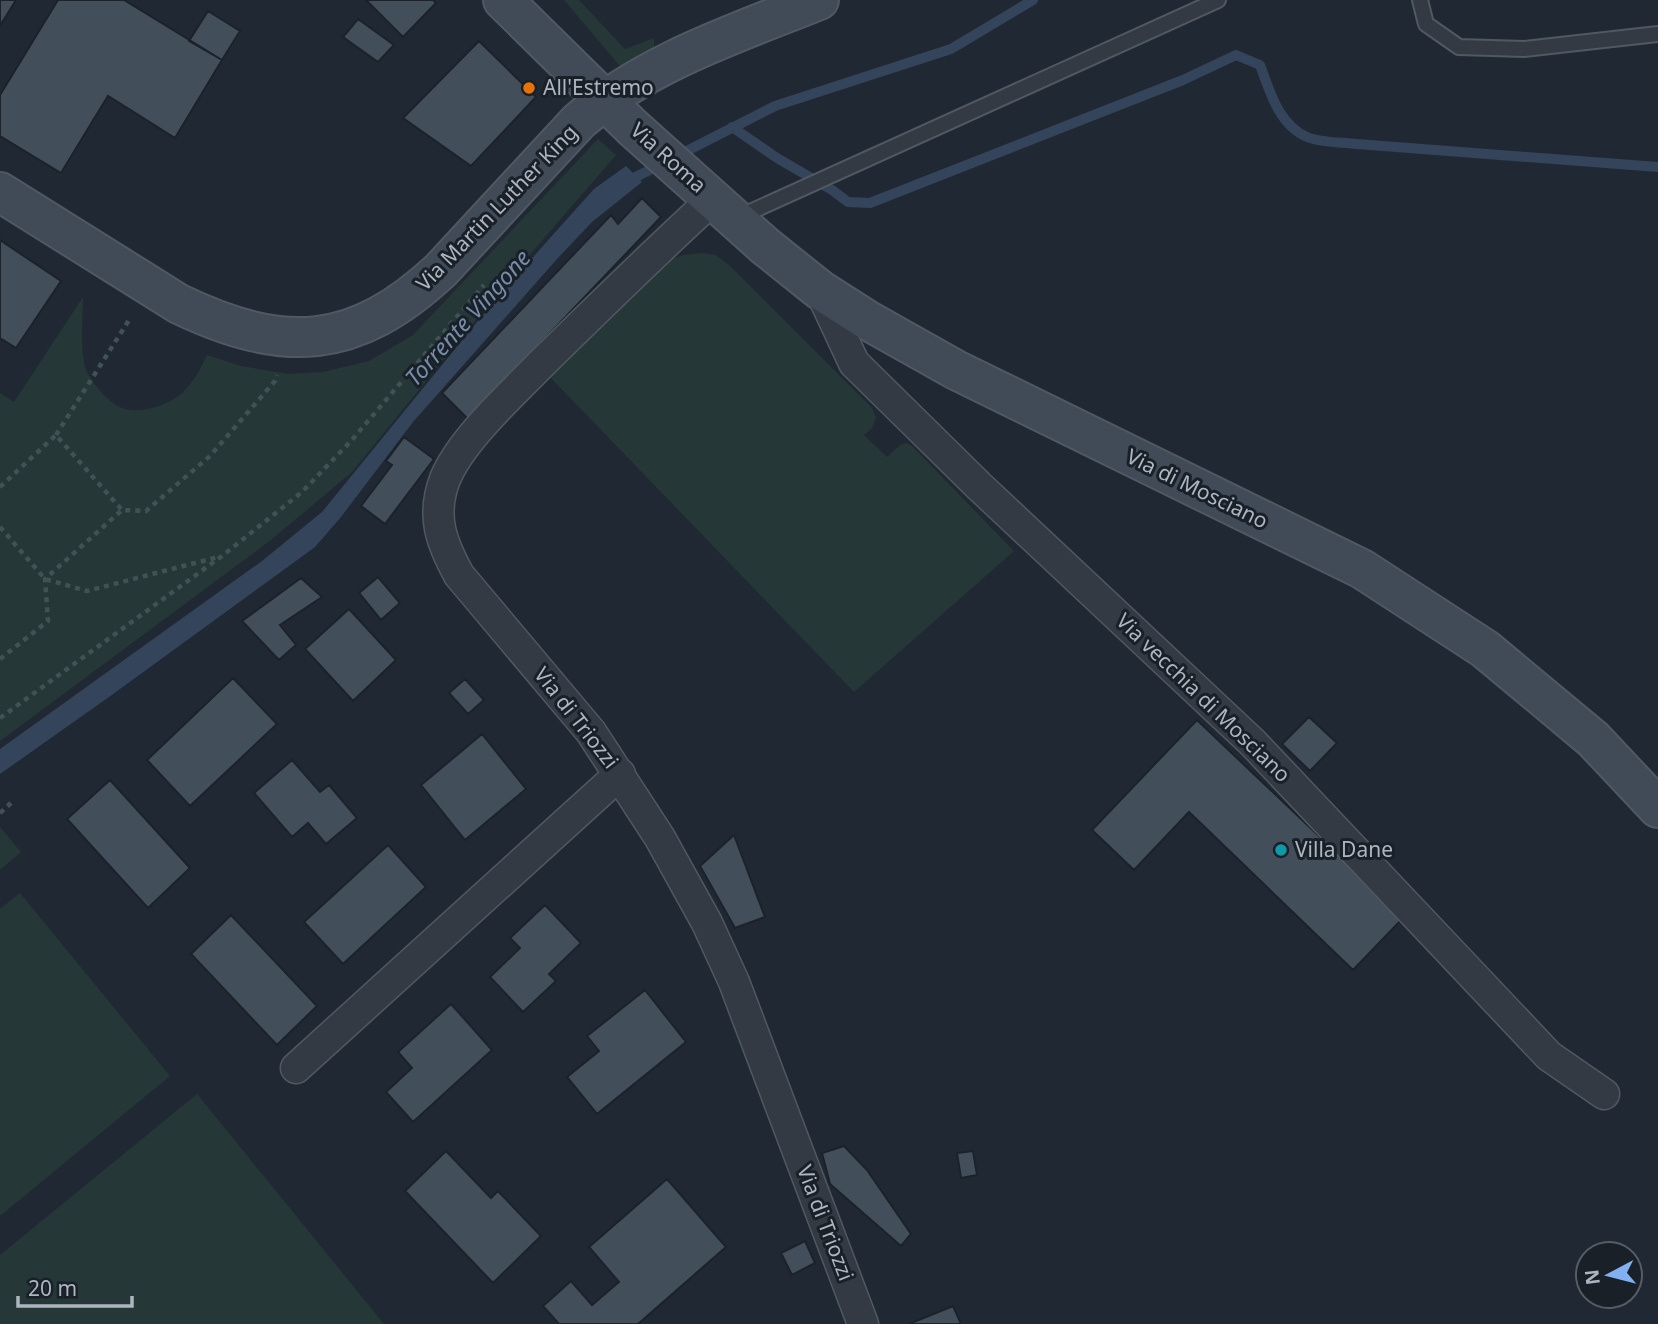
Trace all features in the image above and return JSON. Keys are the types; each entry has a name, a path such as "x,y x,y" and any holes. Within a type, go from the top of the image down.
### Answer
{"main road":[{"name":"Via Roma","path":"503,0 632,127 724,209"},
{"name":"Via Martin Luther King","path":"0,192 150,287 213,320 264,334 288,337 326,335 363,325 416,293 441,270 579,121 604,99 693,51 819,0"},
{"name":"Via di Mosciano","path":"724,209 820,290 867,320 956,370 1362,569 1485,649 1593,739 1658,808"}],"street":[{"name":"Via di Triozzi","path":"724,209 632,274 509,396 456,456 439,504 438,526 445,549 459,575 591,732 620,774 660,838 707,923 729,971 863,1324"},
{"name":"Via vecchia di Mosciano","path":"820,290 854,363 979,486 1253,743 1549,1056 1604,1094"},
{"path":"296,1068 620,774"}],"lane":[{"path":"724,209 1218,0"},
{"path":"1420,0 1426,24 1460,47 1524,49 1658,34"}],"path":[{"path":"0,718 222,556 302,492 351,441 485,283"},
{"path":"0,488 56,435 150,287"},
{"path":"45,579 122,510 146,511 210,456 275,381 288,337"},
{"path":"56,435 122,510"},
{"path":"0,527 45,579 87,591 222,556"},
{"path":"0,659 48,621 45,579"},
{"path":"0,813 11,803"}],"shaded area":[{"path":"564,0 579,0 625,49 654,38 649,58 639,64 619,65"},
{"path":"598,139 616,155 515,272 352,472 271,540 0,741 0,393 14,402 83,297 82,346 87,372 103,394 125,409 148,409 179,396 194,379 207,355 241,366 288,374 323,372 369,361 413,335"},
{"path":"683,255 716,255 730,266 872,408 876,418 872,428 864,435 887,457 900,445 907,443 912,446 1014,551 854,692 549,376 666,261"},
{"path":"0,827 21,852 0,870"},
{"path":"20,893 170,1076 0,1216 0,909"},
{"path":"197,1094 384,1324 0,1324 0,1255"}],"water":[{"path":"626,166 642,182 592,222 557,259 413,422 315,547 0,774 0,749 262,561 322,512 495,300 594,189"}],"building":[{"path":"0,0 16,0 0,26"},
{"path":"58,0 124,0 222,60 175,138 108,96 61,173 0,136 0,95"},
{"path":"366,0 433,0 436,3 403,37"},
{"path":"208,11 240,31 222,60 189,41"},
{"path":"358,19 394,45 378,62 343,37"},
{"path":"479,41 536,97 471,166 403,118"},
{"path":"642,198 661,217 468,419 442,393 611,215 618,224"},
{"path":"0,240 61,281 16,348 0,338"},
{"path":"404,437 434,459 385,524 361,506 392,465 386,461"},
{"path":"378,577 400,603 381,620 359,593"},
{"path":"301,578 322,597 280,625 296,645 279,660 242,621"},
{"path":"349,609 396,660 353,701 305,649"},
{"path":"233,678 277,724 190,806 147,760"},
{"path":"465,679 484,700 468,714 449,693"},
{"path":"1309,717 1337,743 1310,771 1282,744"},
{"name":"Villa Dane","path":"1197,720 1404,917 1353,970 1189,812 1134,870 1092,830"},
{"path":"482,734 526,789 465,840 421,785"},
{"path":"292,760 320,792 329,785 357,818 326,844 308,823 292,837 254,793"},
{"path":"110,780 190,868 148,908 67,819"},
{"path":"734,835 765,917 735,928 700,866"},
{"path":"388,845 426,887 343,964 304,922"},
{"path":"545,905 581,943 549,974 556,981 523,1012 490,977 520,948 510,938"},
{"path":"231,915 317,1006 277,1045 191,954"},
{"path":"645,990 686,1042 597,1114 567,1077 599,1051 587,1036"},
{"path":"451,1004 492,1050 413,1122 386,1092 412,1068 398,1052"},
{"path":"844,1146 867,1170 911,1234 901,1246 830,1184 822,1153"},
{"path":"446,1151 491,1198 498,1191 541,1236 493,1283 405,1191"},
{"path":"973,1151 977,1175 961,1178 957,1153"},
{"path":"667,1179 726,1247 638,1324 559,1324 543,1306 571,1281 592,1305 619,1282 589,1247"},
{"path":"805,1241 815,1263 792,1275 781,1253"},
{"path":"953,1306 961,1324 909,1324"}],"waterway":[{"name":"Torrente Vingone","path":"624,183 775,106 951,49 1033,0"},
{"path":"732,127 848,202 870,203 1183,80 1236,55 1260,65 1282,116 1297,132 1313,139 1658,167"}],"place":[{"name":"All'Estremo","path":"529,88"},
{"name":"Villa Dane","path":"1281,850"}]}
